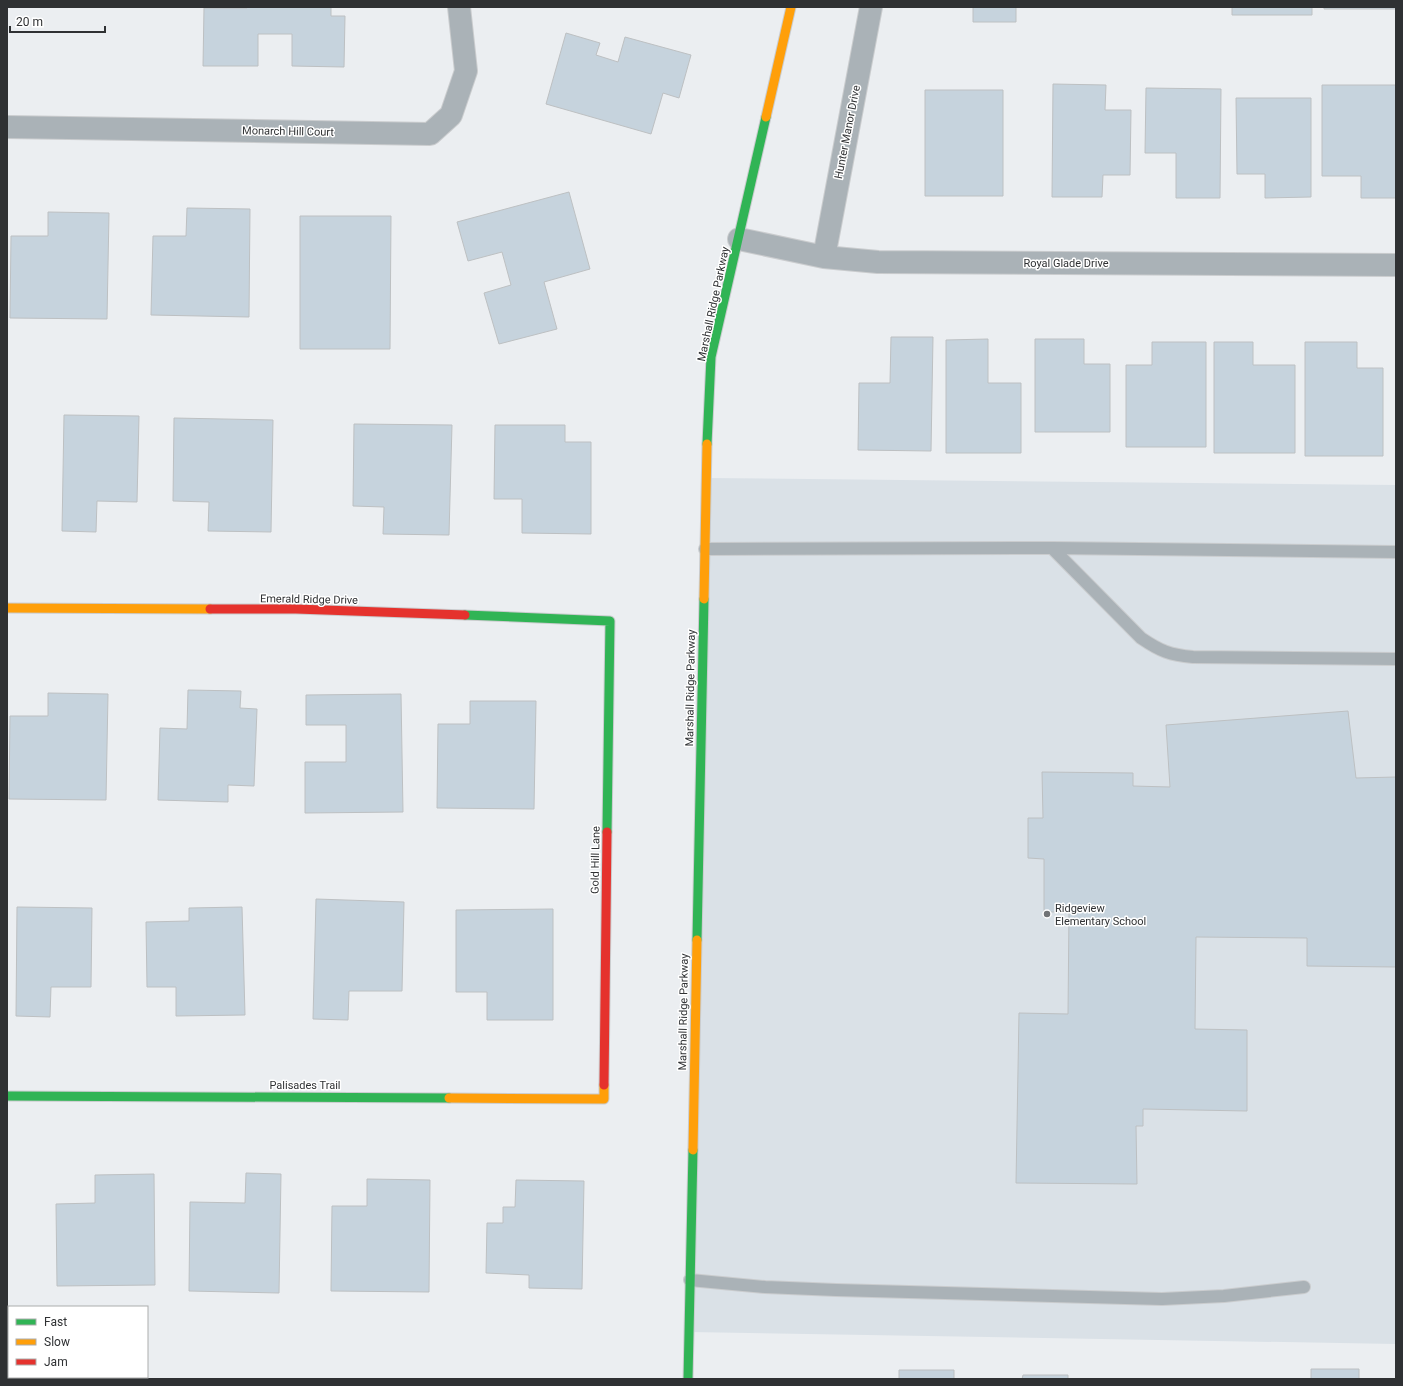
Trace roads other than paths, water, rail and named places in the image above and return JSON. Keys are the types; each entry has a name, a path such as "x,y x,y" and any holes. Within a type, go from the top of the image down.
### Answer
{"street":[{"name":"Monarch Hill Court","path":"7,127 430,134 451,115 466,71 459,7"},
{"name":"Marshall Ridge Parkway","path":"688,1379 706,478 711,357 791,7"},
{"name":"Hunter Manor Drive","path":"824,257 871,7"},
{"name":"Royal Glade Drive","path":"739,239 824,257 878,262 1396,265"},
{"name":"Emerald Ridge Drive","path":"7,608 296,609 610,622"},
{"name":"Gold Hill Lane","path":"604,1099 610,622"},
{"name":"Palisades Trail","path":"7,1096 604,1099"}],"lane":[{"path":"1052,548 1141,638 1156,649 1174,655 1193,657 1396,659"},
{"path":"705,549 1052,548 1396,552"},
{"path":"690,1280 765,1287 836,1290 1162,1299 1224,1296 1304,1287"}],"place":[{"name":"Ridgeview Elementary School","path":"1047,914"}]}
